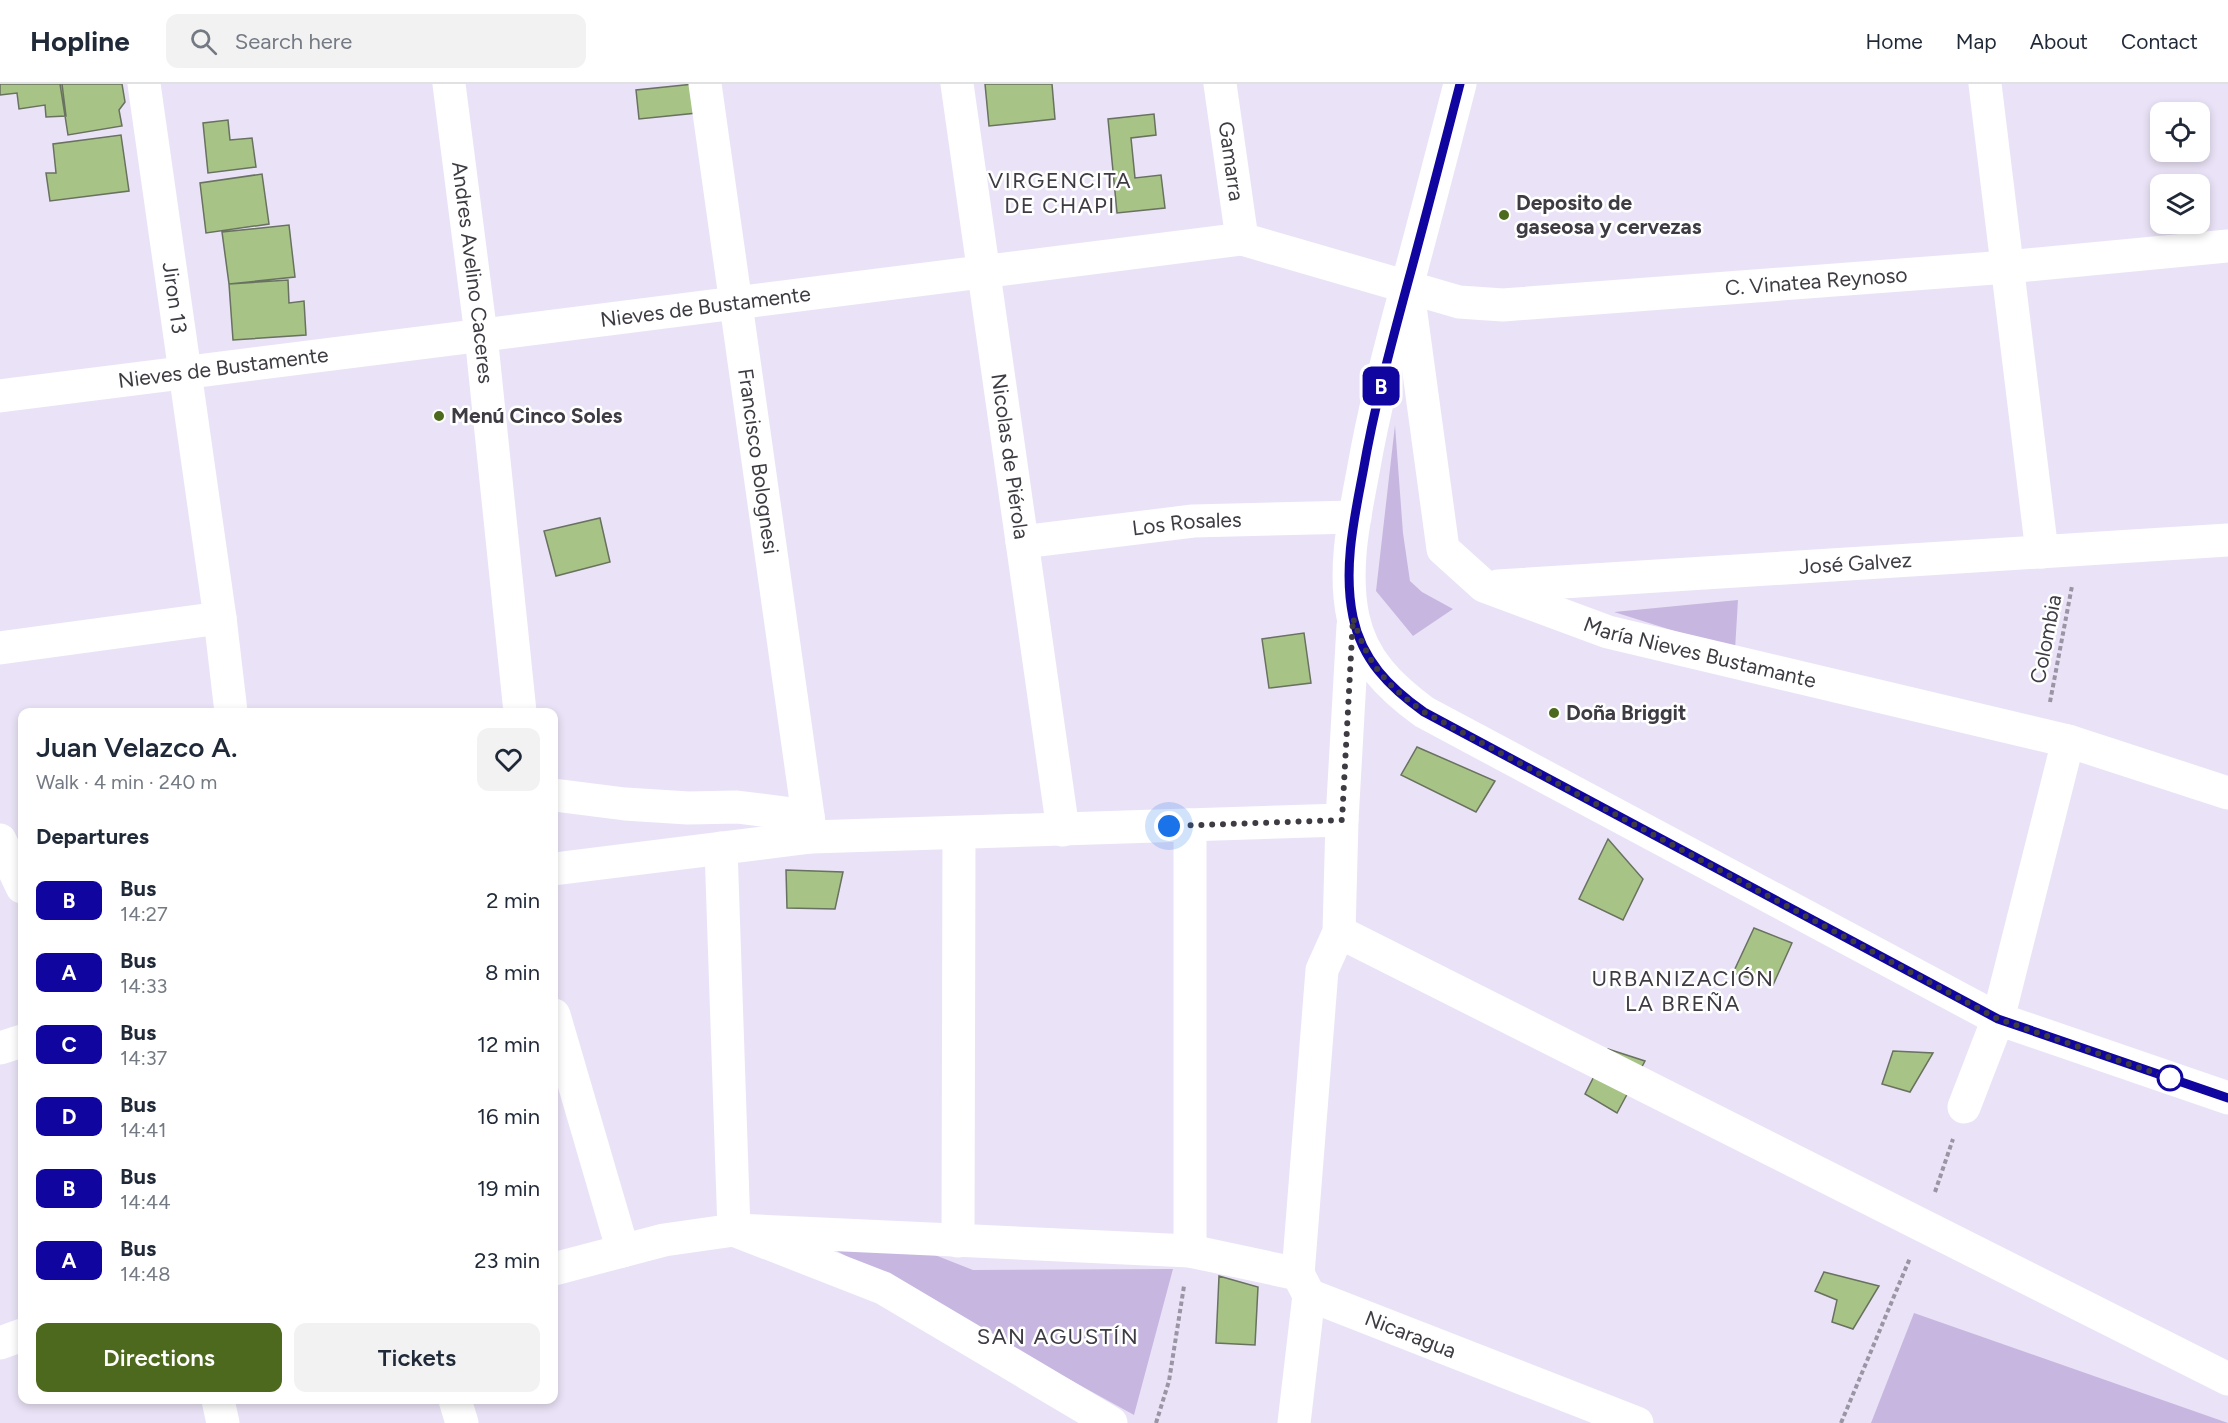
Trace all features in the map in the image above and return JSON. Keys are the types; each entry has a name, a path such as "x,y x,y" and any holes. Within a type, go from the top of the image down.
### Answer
{"street":[{"name":"Jiron 13","path":"144,84 220,618 231,708"},
{"name":"Andres Avelino Caceres","path":"449,84 481,335 520,708"},
{"name":"Francisco Bolognesi","path":"705,84 809,826"},
{"name":"Nicolas de Piérola","path":"957,84 1063,831"},
{"name":"Gamarra","path":"1221,84 1242,240"},
{"path":"1460,84 1370,433 1350,551 1349,591 1353,618 1362,645 1376,669 1396,692 1424,712 1998,1019 2225,1096"},
{"path":"1985,84 2042,552"},
{"name":"Nieves de Bustamente","path":"0,396 1242,240 1407,285"},
{"name":"C. Vinatea Reynoso","path":"1407,285 1459,302 1503,305 2007,267 2228,246"},
{"name":"María Nieves Bustamante","path":"1407,285 1443,549 1484,586 1608,632 2056,738 2228,794"},
{"name":"Los Rosales","path":"1022,542 1193,521 1355,517"},
{"name":"José Galvez","path":"1484,586 2228,540"},
{"path":"0,648 220,618"},
{"path":"1294,1423 1322,970 1339,932 1342,820 1353,618"},
{"path":"1964,1107 1998,1019 2056,738"},
{"path":"558,796 625,804 688,808 737,807 809,826 959,833 1342,820"},
{"path":"1190,825 1190,1251"},
{"path":"558,868 721,848 809,826"},
{"path":"958,1241 959,833"},
{"path":"0,840 18,878"},
{"path":"721,848 734,1230 883,1288 1111,1423"},
{"path":"1339,932 2228,1379"},
{"path":"558,1029 622,1251"},
{"path":"0,1048 18,1042"},
{"name":"Nicaragua","path":"558,1268 664,1240 734,1230 1190,1251 1304,1284 1637,1423"},
{"path":"0,1343 18,1336"},
{"path":"219,1404 223,1423"},
{"path":"456,1404 462,1423"}],"path":[{"name":"Colombia","path":"2056,738 2079,550"},
{"path":"1841,1423 1924,1226 1964,1107"},
{"path":"1156,1423 1169,1381 1190,1251"}],"shaded area":[{"path":"1395,425 1403,533 1410,581 1422,592 1453,609 1413,636 1376,591"},
{"path":"1738,600 1735,650 1614,612"},
{"path":"806,1234 907,1244 973,1270 1173,1269 1134,1415"},
{"path":"1914,1313 2228,1423 1871,1423"}],"building":[{"path":"0,84 62,84 66,116 46,117 45,105 19,109 17,93 0,95"},
{"path":"60,84 122,84 125,102 119,110 122,126 68,135"},
{"path":"694,84 697,113 639,119 636,90"},
{"path":"985,84 1052,84 1055,119 989,126"},
{"path":"1154,114 1156,135 1131,138 1135,178 1161,175 1165,208 1117,213 1108,119"},
{"path":"228,120 230,140 252,138 256,167 208,173 203,123"},
{"path":"121,135 129,191 50,201 46,173 56,173 53,144"},
{"path":"262,174 269,224 206,233 200,183"},
{"path":"289,225 295,277 229,284 222,232"},
{"path":"288,280 289,303 304,301 306,335 233,340 229,284"},
{"path":"600,518 610,562 556,576 544,531"},
{"path":"1304,633 1311,683 1269,688 1262,639"},
{"path":"1417,747 1495,781 1476,812 1401,775"},
{"path":"1608,839 1643,879 1623,920 1579,899"},
{"path":"786,870 843,872 835,909 787,908"},
{"path":"1754,928 1792,943 1773,985 1733,973"},
{"path":"1608,1049 1645,1061 1617,1113 1585,1094"},
{"path":"1893,1051 1933,1053 1910,1092 1882,1084"},
{"path":"1824,1272 1879,1286 1853,1329 1832,1322 1837,1300 1815,1291"},
{"path":"1219,1276 1258,1287 1255,1345 1216,1343"}],"bus line":[{"name":"B","path":"1460,84 1387,358 1370,433 1350,551 1349,591 1353,618 1362,645 1376,669 1396,692 1424,712 1998,1019 2228,1098"}],"place":[{"name":"Deposito de gaseosa y cervezas","path":"1504,215"},
{"name":"Menú Cinco Soles","path":"439,416"},
{"name":"Doña Briggit","path":"1554,713"}],"district":[{"name":"VIRGENCITA DE CHAPI","path":"1060,192"},
{"name":"URBANIZACIÓN LA BREÑA","path":"1683,990"},
{"name":"SAN AGUSTÍN","path":"1058,1336"}],"route":[{"path":"1169,826 1342,820 1353,618 1362,645 1376,669 1396,692 1424,712 1998,1019 2175,1080 2170,1078"}]}
